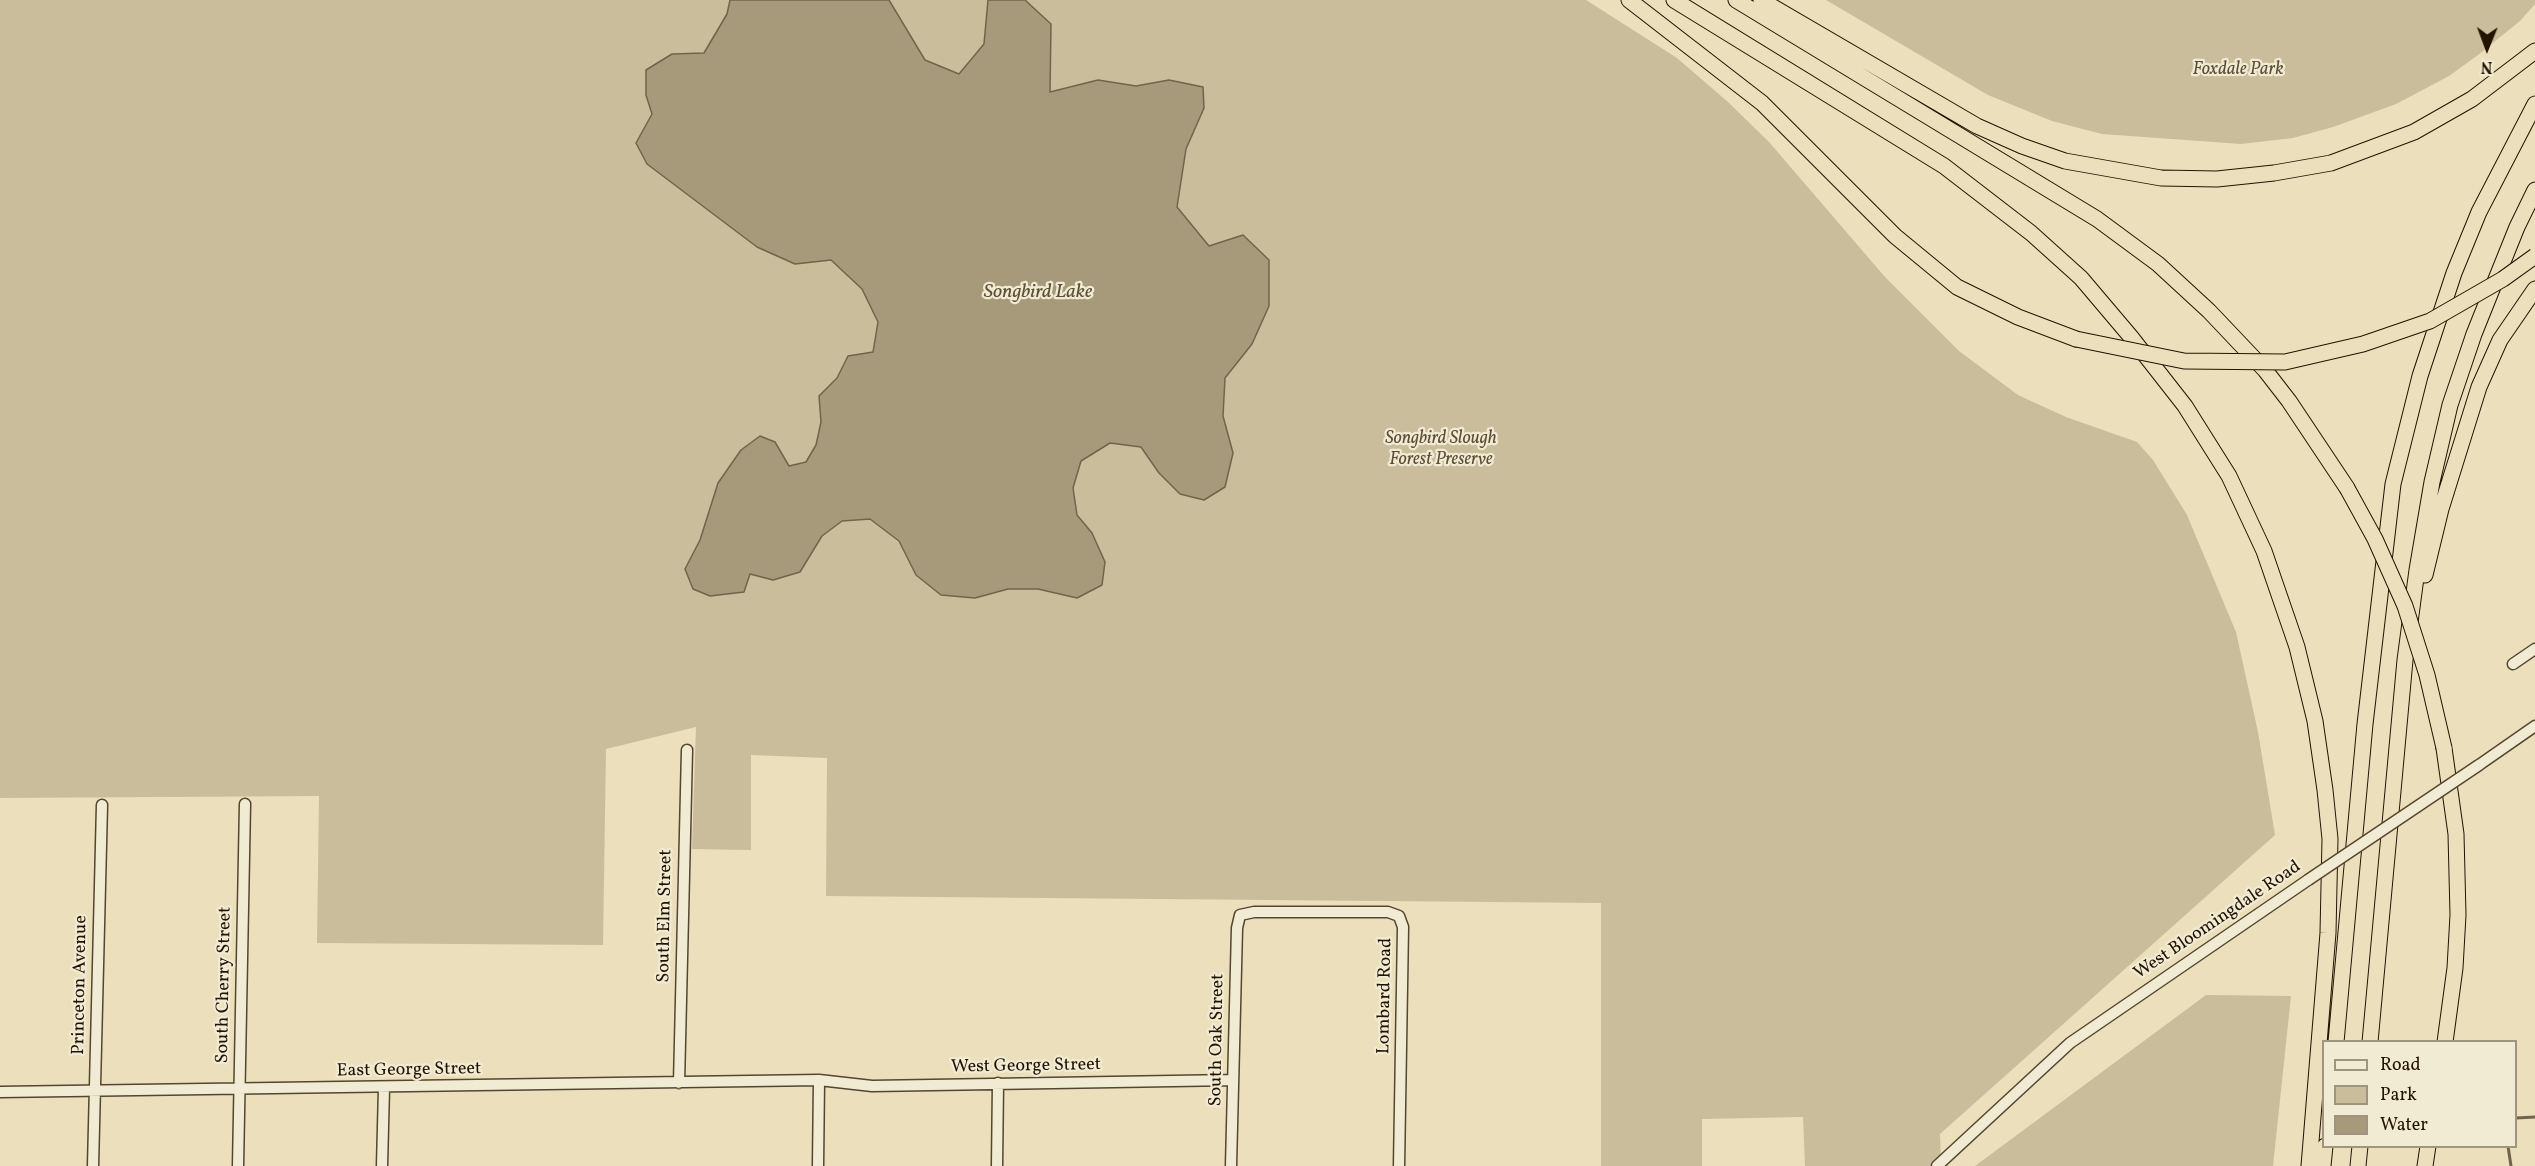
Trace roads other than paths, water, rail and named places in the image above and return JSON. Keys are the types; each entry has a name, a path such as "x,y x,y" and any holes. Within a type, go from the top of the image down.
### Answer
{"highway":[{"path":"1629,0 1762,103 1895,236 1957,287 2018,317 2076,339 2184,361 2285,362 2363,344 2430,321 2503,279 2535,256"},
{"path":"1674,0 1944,166 2031,233 2081,278 2131,337 2185,406 2229,476 2264,551 2297,647 2315,721 2325,790 2330,839 2328,933 2309,1166"},
{"path":"1736,0 2097,219 2158,264 2209,311 2265,370 2289,401 2347,488 2375,539 2405,606 2427,675 2444,748 2456,834 2458,915 2455,968 2445,1040"},
{"path":"1761,0 1977,126 2022,146 2065,161 2161,178 2217,179 2274,173 2331,163 2414,132 2472,99 2535,51"},
{"path":"2336,1040 2365,724 2393,484 2420,376 2454,273 2479,212 2535,104"},
{"path":"2370,1040 2405,660 2432,482 2450,405 2474,334 2517,227 2535,190"},
{"path":"2405,660 2441,509 2479,387 2500,340 2535,289"},
{"path":"2323,1166 2325,1148"},
{"path":"2358,1166 2360,1148"},
{"path":"2425,1166 2428,1148"}],"street":[{"path":"2513,664 2535,649"},
{"name":"West Bloomingdale Road","path":"1937,1166 2070,1043 2535,726"},
{"name":"South Elm Street","path":"679,1083 687,750"},
{"name":"South Cherry Street","path":"238,1166 245,804"},
{"name":"Princeton Avenue","path":"93,1166 102,805"},
{"name":"Lombard Road","path":"1240,915 1254,912 1388,912 1399,916 1402,921 1399,1166"},
{"name":"South Oak Street","path":"1231,1166 1237,928 1240,915"},
{"path":"818,1166 819,1080"},
{"name":"East George Street","path":"0,1092 819,1080"},
{"name":"West George Street","path":"819,1080 873,1086 1233,1080"},
{"path":"997,1166 999,1083"},
{"path":"382,1166 384,1088"}],"water":[{"name":"Songbird Lake","path":"730,0 889,0 925,60 959,74 984,44 988,0 1025,0 1051,24 1050,92 1098,80 1136,86 1169,80 1203,87 1204,108 1186,149 1177,207 1209,246 1243,235 1269,260 1269,306 1252,344 1225,378 1223,416 1233,453 1225,487 1204,500 1180,494 1159,473 1141,447 1110,443 1081,461 1073,488 1077,515 1092,533 1105,562 1102,585 1077,598 1038,589 1008,589 975,598 941,595 916,575 899,541 870,519 842,521 822,536 800,572 773,580 750,574 744,592 710,596 693,589 685,569 700,540 718,483 741,450 760,436 775,442 789,466 806,462 816,445 821,422 819,396 837,378 848,356 873,352 878,322 862,289 831,260 795,264 757,247 647,164 636,143 652,114 646,95 646,70 672,54 704,53 727,14"}],"waterway":[{"path":"2517,1118 2535,1117"},
{"path":"2508,1148 2511,1166"}],"park label":[{"name":"Foxdale Park","path":"2238,71"},
{"name":"Songbird Slough Forest Preserve","path":"1441,450"}]}
